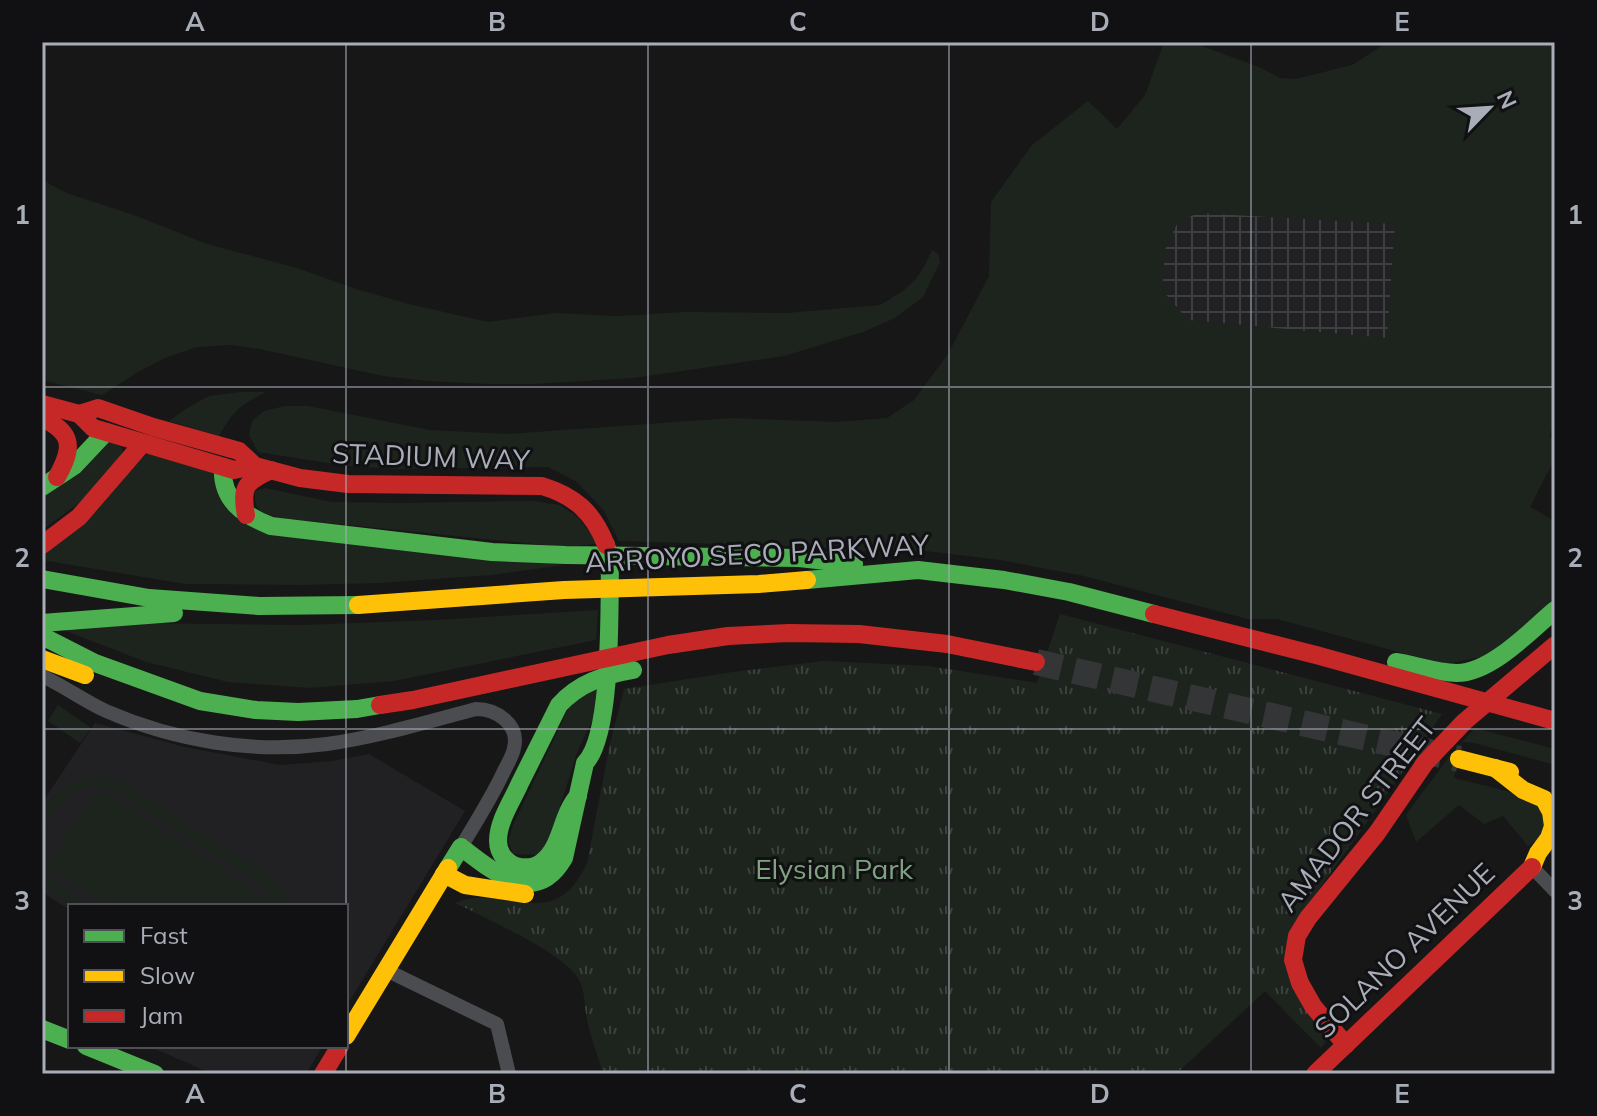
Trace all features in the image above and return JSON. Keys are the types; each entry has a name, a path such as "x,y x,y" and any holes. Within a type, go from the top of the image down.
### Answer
{"main road":[{"name":"STADIUM WAY","path":"42,404 79,414 93,428 234,470 263,468 300,478 348,484 531,485 562,492 579,504 596,522 607,547 611,576 606,699 592,756 585,763 567,852 557,869 543,879 523,883 508,880 461,847"},
{"name":"STADIUM WAY","path":"79,414 98,408 239,451 263,468"},
{"path":"42,418 60,427 68,441 67,461 48,484"},
{"path":"48,484 74,466 106,432"},
{"path":"42,545 79,517 143,443"},
{"path":"223,467 221,473 228,494 237,508 271,526 492,552 799,558 918,570"},
{"path":"246,515 242,497 246,482 263,468"},
{"name":"ARROYO SECO PARKWAY","path":"42,579 149,598 259,606 351,605 564,590 759,584 918,570 1004,580 1069,592 1316,655 1555,721"},
{"path":"42,623 259,606"},
{"path":"1316,655 1415,664 1465,673 1499,657 1555,610"},
{"path":"42,659 138,696 298,712 357,709 413,700 575,664 713,638 789,633 859,634 947,644 1036,662"},
{"path":"578,796 568,807 553,850 545,860 522,868 504,858 498,847 502,821 559,705 576,688 618,672 680,660 859,634"},
{"path":"42,636 95,663 200,701"},
{"name":"AMADOR STREET","path":"1346,1045 1313,1006 1300,983 1293,960 1297,936 1377,833 1425,763 1464,722 1555,645"},
{"name":"STADIUM WAY","path":"444,874 465,885 520,894 538,893 562,881 578,849 596,766 592,756"},
{"path":"1459,759 1555,786"},
{"path":"1495,768 1523,790 1544,799 1551,812 1553,826 1549,838 1532,867"},
{"path":"348,1033 461,847"},
{"path":"1532,867 1555,854"},
{"name":"SOLANO AVENUE","path":"1315,1074 1532,867"},
{"path":"42,1029 68,1039"},
{"path":"91,1048 155,1074"},
{"path":"323,1074 339,1048"}],"street":[{"path":"42,676 125,718 226,744 279,747 329,743 476,709 498,714 508,723 514,748 495,790 461,847"},
{"path":"1532,867 1555,891"},
{"path":"386,970 497,1024 509,1074"}],"shaded area":[{"path":"1123,156 1399,177 1384,384 1107,363"},
{"path":"95,723 185,747 280,765 332,761 369,754 465,811 348,1004 348,904 68,904 68,909 42,892 42,803"},
{"path":"153,1048 322,1048 306,1074 213,1074"}],"green space":[{"path":"1164,42 1191,42 1280,78 1296,79 1352,65 1388,42 1555,42 1555,422 1549,436 1555,440 1555,458 1530,507 1555,521 1555,608 1499,654 1443,664 1277,619 1248,619 1084,576 1000,560 926,551 834,551 820,547 619,541 604,511 577,482 548,467 397,469 347,466 258,452 249,435 252,421 264,411 285,406 308,406 430,430 508,434 732,418 837,422 887,418 914,400 948,354 989,276 991,202 1032,145 1088,101 1117,129 1145,95","holes":["1198,213 1395,224 1387,338 1188,320 1162,290 1165,250 1178,222"]},
{"path":"42,177 69,194 207,244 297,268 409,304 488,322 556,313 616,316 686,312 787,313 880,305 916,279 932,250 938,254 940,262 923,297 895,318 863,332 784,356 634,378 488,384 383,376 231,345 197,347 165,358 102,395 42,380"},
{"path":"266,392 238,410 219,436 169,421 209,396"},
{"path":"109,441 119,441 123,452 90,495 42,530 42,497"},
{"path":"148,453 213,472 239,522 564,565 491,575 380,583 185,584 42,560"},
{"path":"265,488 332,502 533,501 560,505 579,518 597,544 564,547 279,518 257,507 255,491"},
{"path":"598,610 596,640 394,681 309,688 228,682 146,662 61,629 139,623 302,625"},
{"name":"Elysian Park","path":"1060,614 1442,714 1292,927 1289,972 1330,1035 1321,1048 1265,991 1176,1074 603,1074 578,978 556,957 455,903 473,898 492,898 544,903 559,898 574,885 587,863 624,689 824,661 928,666 1037,683"},
{"path":"597,686 596,713 578,750 543,855 513,854 508,841 513,825 572,701"},
{"path":"58,705 91,728 80,743 48,721"},
{"path":"1475,728 1555,749 1555,765 1474,743 1462,742"},
{"path":"1462,742 1454,778 1538,801 1547,834 1528,846 1503,816 1484,824 1459,805 1416,842 1406,815"},
{"path":"97,775 119,780 268,874 281,888 288,904 274,904 262,885 116,792 92,787 80,790 59,807 51,819 43,845 43,857 51,875 94,904 72,904 42,885 42,811 55,794 78,779"},
{"path":"97,788 271,901 269,904 106,904 47,866"}],"tunnel":[{"path":"1036,662 1459,759"}],"traffic: fast":[{"path":"42,487 74,466 106,432"},
{"path":"223,467 226,489 236,505 251,517 271,526 492,552 799,558 854,564"},
{"path":"448,868 461,847 500,874 527,883 540,881 553,873 564,858 585,763 601,726 605,698 610,561 606,545"},
{"path":"807,580 918,570 1004,580 1069,592 1154,614"},
{"path":"42,579 149,598 259,606 358,605"},
{"path":"1396,662 1441,672 1470,671 1496,659 1555,610"},
{"path":"42,623 174,613"},
{"path":"42,636 95,663 200,701 256,710 298,712 380,705"},
{"path":"578,796 554,847 541,863 533,867 520,867 504,858 498,841 503,819 559,705 593,681 633,670"},
{"path":"42,1029 68,1039"},
{"path":"91,1048 155,1074"}],"traffic: slow":[{"path":"358,605 564,590 807,580"},
{"path":"42,659 85,675"},
{"path":"1459,759 1510,772"},
{"path":"1495,768 1523,790 1544,799 1551,812 1553,826 1549,838 1532,867"},
{"path":"348,1033 448,868"},
{"path":"444,874 465,885 525,894"}],"traffic: jam":[{"path":"42,404 79,414 93,428 234,470 255,466 300,478 348,484 542,486 582,507 595,523 606,545"},
{"path":"79,414 98,408 239,451 255,466"},
{"path":"42,418 60,429 68,442 66,458 57,477"},
{"path":"42,545 79,517 143,443"},
{"path":"246,515 244,498 247,486 271,470"},
{"path":"1154,614 1555,721"},
{"path":"380,705 668,645 728,636 859,634 947,644 1036,662"},
{"path":"1346,1045 1313,1006 1300,983 1293,960 1297,936 1377,833 1425,763 1464,722 1555,645"},
{"path":"1315,1074 1532,867"},
{"path":"323,1074 339,1048"}]}
